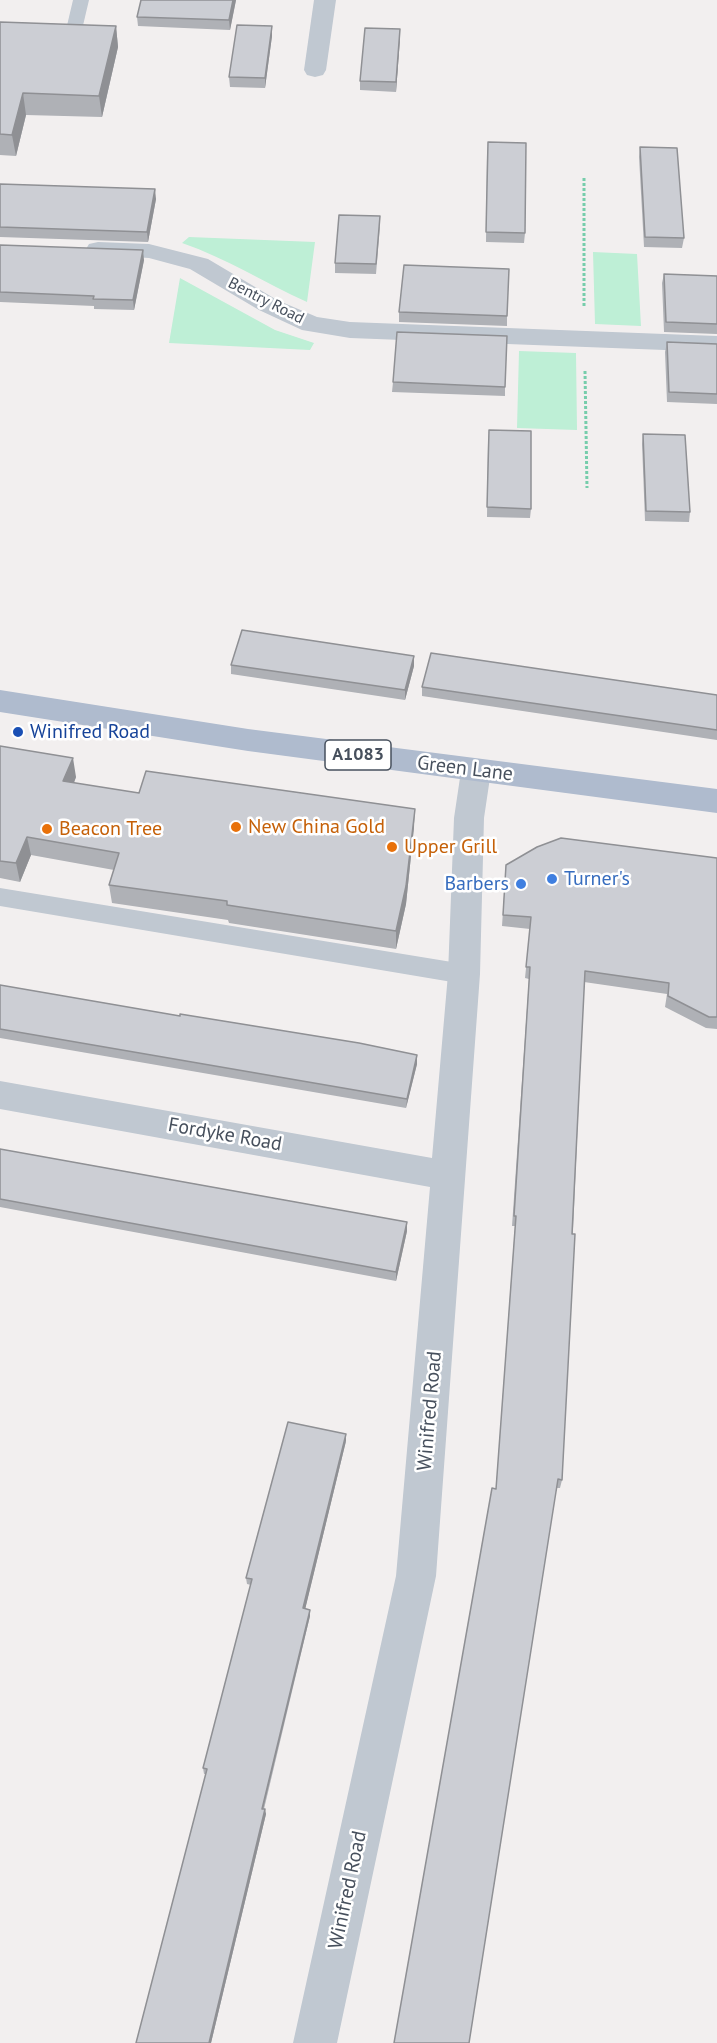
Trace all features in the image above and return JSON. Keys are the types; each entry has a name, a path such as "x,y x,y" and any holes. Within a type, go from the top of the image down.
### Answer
{"main road":[{"name":"Green Lane","path":"0,702 248,740 717,801"}],"street":[{"path":"315,70 325,0"},
{"name":"Bentry Road","path":"80,249 149,251 199,264 268,305 311,324 350,330 717,344"},
{"name":"Winifred Road","path":"315,2043 416,1576 464,974 469,818 476,771"},
{"name":"Fordyke Road","path":"0,1095 449,1176"}],"lane":[{"path":"73,34 81,0"},
{"path":"0,897 464,974"}],"green space":[{"path":"189,237 315,242 307,302 214,256 182,243"},
{"path":"593,252 637,254 641,326 595,324"},
{"path":"180,278 275,330 314,343 310,350 169,343"},
{"path":"519,351 576,353 577,430 517,428"}],"building":[{"path":"141,0 233,0 229,20 137,17"},
{"path":"0,22 116,26 99,96 23,93 12,135 0,134"},
{"path":"237,25 272,26 265,78 229,77"},
{"path":"365,28 400,29 396,82 360,81"},
{"path":"488,142 526,143 525,233 486,232"},
{"path":"640,147 677,148 684,238 645,237"},
{"path":"0,184 155,189 147,232 0,227"},
{"path":"339,215 380,216 376,264 335,263"},
{"path":"0,245 143,250 133,300 0,292"},
{"path":"404,265 509,269 507,316 399,312"},
{"path":"664,274 717,276 717,324 666,322"},
{"path":"397,332 507,336 505,387 393,382"},
{"path":"667,342 717,344 717,394 669,392"},
{"path":"489,430 531,431 531,509 487,507"},
{"path":"643,434 685,435 690,512 646,511"},
{"path":"242,630 414,656 405,690 231,665"},
{"path":"431,653 717,695 717,730 422,687"},
{"path":"0,746 73,758 63,781 139,793 146,771 415,809 406,886 396,931 227,905 227,901 109,885 119,853 27,837 16,863 0,861"},
{"path":"561,838 717,858 717,1017 709,1017 668,996 669,983 585,971 572,1234 575,1234 562,1480 558,1479 469,2043 394,2043 492,1488 496,1489 516,1216 514,1216 530,967 526,967 531,917 503,915 506,865 537,847"},
{"path":"0,985 180,1016 180,1014 359,1043 417,1055 407,1099 0,1029"},
{"path":"0,1149 407,1222 396,1272 0,1199"},
{"path":"288,1422 346,1434 303,1608 310,1610 209,2043 136,2043 207,1769 203,1768 252,1579 246,1578"}],"place":[{"name":"Winifred Road","path":"18,732"},
{"name":"New China Gold","path":"236,827"},
{"name":"Beacon Tree","path":"47,829"},
{"name":"Upper Grill","path":"392,847"},
{"name":"Turner's","path":"552,879"},
{"name":"Barbers","path":"521,884"}]}
